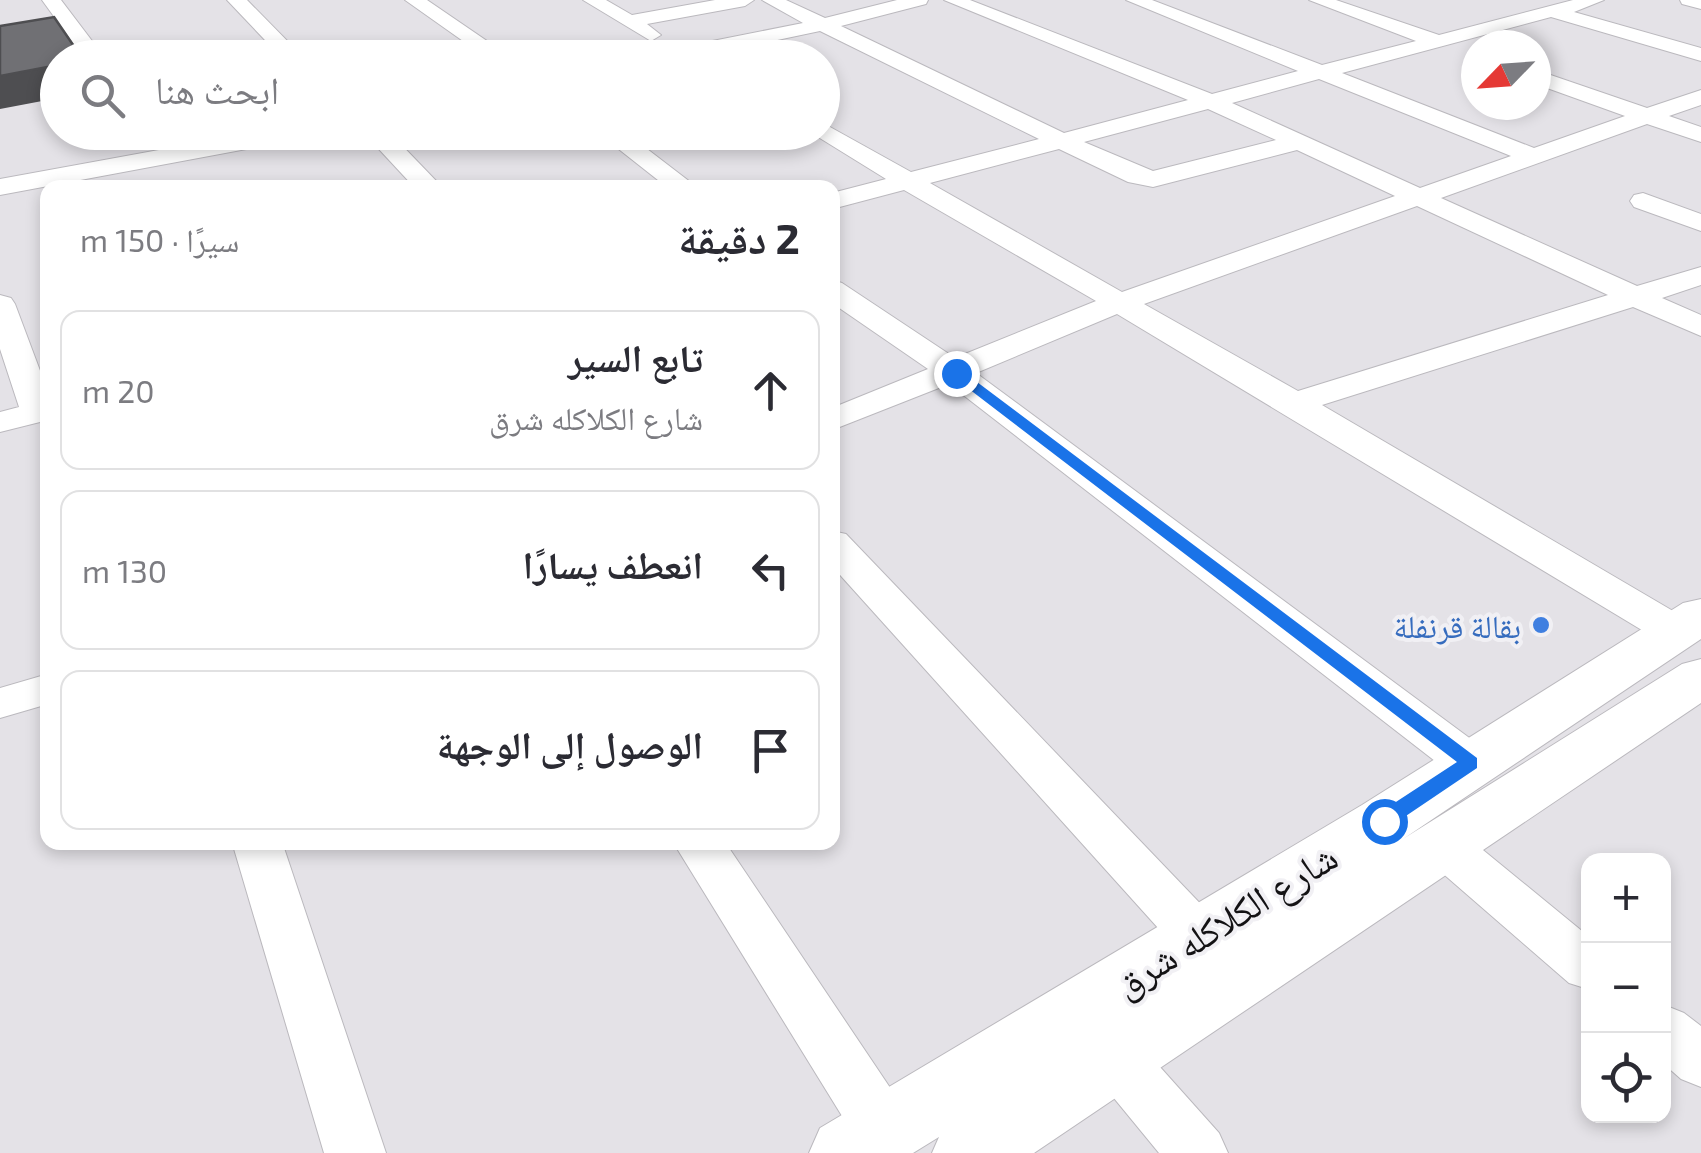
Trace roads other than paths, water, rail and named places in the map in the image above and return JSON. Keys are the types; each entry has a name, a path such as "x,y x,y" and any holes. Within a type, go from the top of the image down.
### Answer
{"street":[{"path":"50,0 81,40"},
{"path":"236,0 276,40"},
{"path":"414,0 475,40"},
{"path":"592,0 659,40"},
{"path":"629,22 745,0"},
{"path":"771,0 1144,179 1299,142"},
{"path":"756,40 918,0"},
{"path":"953,0 1210,101 1701,327"},
{"path":"1135,0 1536,157"},
{"path":"1318,0 1461,50"},
{"path":"1689,0 1701,3"},
{"path":"840,199 1568,5 1701,55"},
{"path":"1551,82 1701,136"},
{"path":"840,417 956,373 1118,303 1701,96"},
{"path":"840,142 1294,403 1692,662"},
{"path":"167,150 176,163"},
{"path":"51,180 176,163 228,150"},
{"path":"393,150 422,180"},
{"path":"633,150 674,180"},
{"path":"0,187 40,182"},
{"path":"1643,201 1701,224"},
{"path":"1294,403 1701,276"},
{"path":"840,294 956,373 1470,763"},
{"path":"0,304 40,406"},
{"path":"0,422 40,412"},
{"path":"840,551 1196,934"},
{"name":"شارع الكلاكله شرق","path":"866,1142 1384,821 1470,763 1692,662"},
{"name":"شارع الكلاكله شرق","path":"970,1153 1443,845 1692,662"},
{"path":"0,704 40,691"},
{"path":"1443,845 1581,961"},
{"path":"260,850 355,1153"},
{"path":"702,850 866,1142"},
{"path":"1668,1033 1701,1061"},
{"path":"1115,1057 1197,1153"}],"place":[{"name":"بقالة قرنفلة","path":"1541,625"}]}
